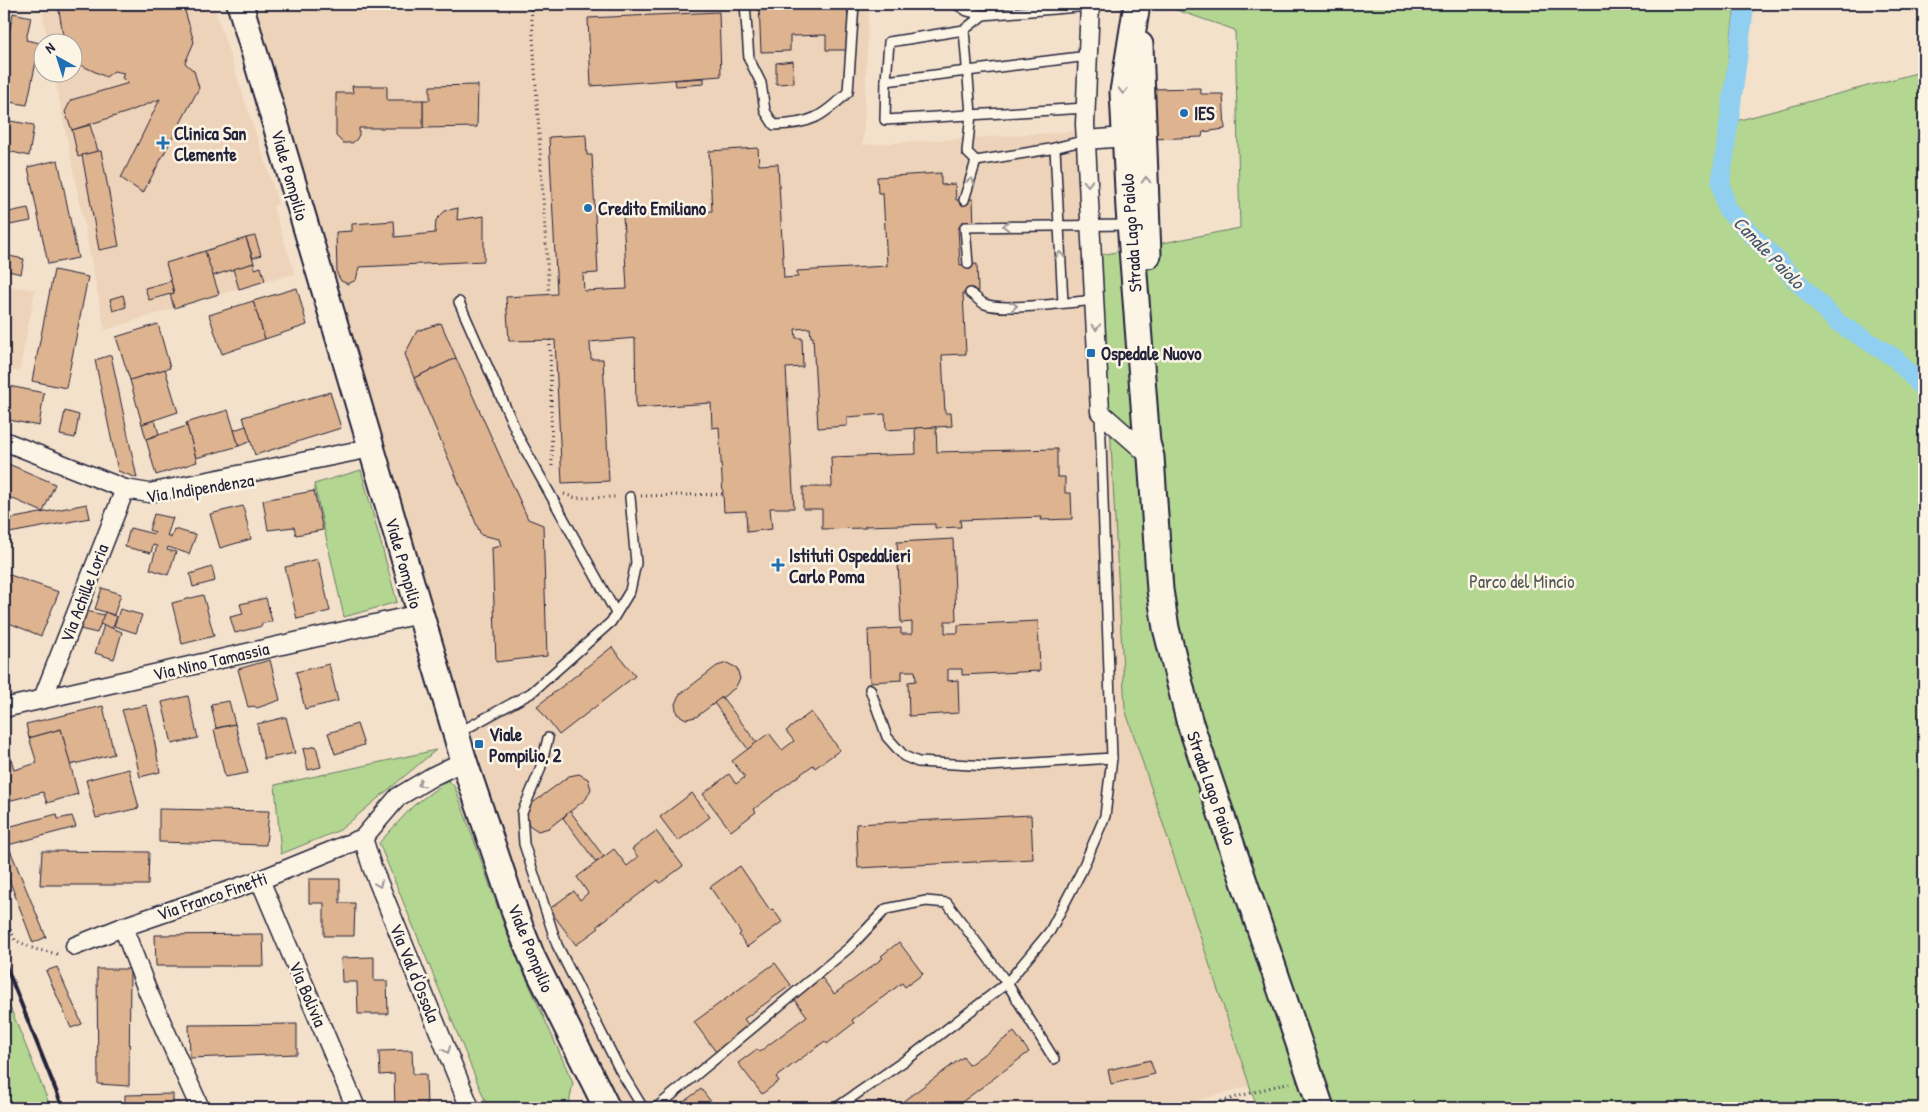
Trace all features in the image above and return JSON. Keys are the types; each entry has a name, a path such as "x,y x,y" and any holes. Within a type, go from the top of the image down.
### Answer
{"street":[{"name":"Viale Pompilio","path":"240,4 464,761 520,927 532,957 607,1108"},
{"path":"1090,5 1086,140 1100,412 1151,457"},
{"name":"Strada Lago Paiolo","path":"1137,6 1123,82 1125,137 1139,227 1154,441 1151,457 1160,590 1166,628 1189,720 1321,1108"},
{"name":"Strada Lago Paiolo","path":"1137,6 1144,107 1139,227"},
{"path":"1086,140 1125,137"},
{"name":"Via Indipendenza","path":"4,441 124,491 149,493 372,452"},
{"name":"Via Achille Loria","path":"43,698 124,491"},
{"name":"Via Nino Tamassia","path":"4,708 419,614"},
{"name":"Via Franco Finetti","path":"75,946 123,927 260,880 363,838 398,797 464,761"},
{"name":"Via Val d'Ossola","path":"363,838 372,867 470,1108"},
{"name":"Via Bolivia","path":"260,880 356,1108"},
{"path":"123,927 148,992 200,1108"}],"lane":[{"path":"745,4 749,59 761,83 765,111 774,125 793,125 812,120 829,111 848,92 854,4"},
{"path":"956,4 967,11 983,15 1090,5"},
{"path":"983,15 964,30 889,42 885,120 1086,108"},
{"path":"964,30 971,114 967,152 976,161"},
{"path":"886,80 1088,56"},
{"path":"976,161 1055,148 1086,140"},
{"path":"1055,148 1063,303"},
{"path":"964,200 976,161"},
{"path":"968,264 965,227 1058,225 1139,227"},
{"path":"970,293 986,305 1004,307 1094,300"},
{"path":"459,302 520,440 616,613"},
{"path":"836,1108 913,1055 1006,983 1050,931 1081,872 1105,816 1112,758 1100,412"},
{"name":"Via Indipendenza","path":"4,448 124,491"},
{"path":"456,734 531,694 611,622 630,591 636,563 630,496"},
{"path":"870,689 887,738 904,756 918,762 989,766 1112,758"},
{"path":"548,738 540,770 522,813 524,844 557,945 620,1070 643,1108"},
{"path":"656,1108 850,947 886,909 926,900 947,903 1006,983 1054,1059"}],"path":[{"path":"531,4 549,295"},
{"path":"550,340 552,474"},
{"path":"562,493 576,498 723,494"},
{"path":"4,916 15,940 34,948 58,954 75,946"},
{"path":"1197,1108 1292,1082"}],"shaded area":[{"name":"Clinica San Clemente","path":"41,4 213,4 278,203 273,207 295,274 219,294 105,330 56,82 82,82 82,32 46,32"},
{"name":"Istituti Ospedalieri Carlo Poma","path":"253,4 869,4 863,145 1081,131 1097,429 1130,472 1273,1079 1171,1108 623,1108 525,906 291,147"},
{"path":"4,285 35,290 19,372 4,368"}],"green space":[{"name":"Parco del Mincio","path":"1159,4 1735,4 1721,125 1924,71 1924,1108 1257,1108 1125,709 1101,255 1240,228 1235,30"},
{"path":"361,470 397,602 344,617 314,484"},
{"path":"436,750 340,830 281,854 275,785"},
{"path":"448,780 455,787 509,939 573,1083 568,1108 488,1108 379,843 413,806"},
{"path":"4,992 51,1108 4,1108"}],"building":[{"path":"58,4 183,4 194,42 185,63 194,71 199,88 143,193 121,178 160,99 128,112 72,130 65,112 71,100 129,83 122,78 124,73 114,71 106,77 82,66 82,32 62,32"},
{"path":"759,4 847,4 849,50 826,50 826,35 790,36 790,51 761,52"},
{"path":"719,12 721,76 591,86 588,18"},
{"path":"13,13 31,17 26,40 32,41 32,81 27,105 4,101 4,59"},
{"path":"793,61 794,83 776,84 776,63"},
{"path":"704,78 704,84 676,86 675,80"},
{"path":"478,85 477,127 423,128 423,100 430,100 430,86"},
{"path":"352,86 387,86 387,100 423,100 423,128 359,128 359,135 356,140 352,143 343,143 336,136 336,93 353,93"},
{"path":"1200,88 1201,94 1223,94 1225,129 1203,132 1202,137 1153,139 1150,89"},
{"path":"4,120 34,125 29,156 4,150"},
{"path":"90,125 98,151 78,157 72,130"},
{"path":"586,135 587,155 592,155 598,273 583,274 584,291 627,289 623,216 712,211 709,151 758,148 759,165 778,164 784,278 798,277 797,271 887,266 883,193 878,193 877,177 941,173 941,185 955,184 956,200 973,199 974,227 958,228 960,265 977,264 978,292 963,293 966,354 942,355 945,413 951,413 952,426 886,430 885,414 847,417 847,426 818,428 813,337 811,337 810,328 795,329 796,338 802,338 803,367 786,368 794,508 770,508 772,529 747,532 746,511 724,512 719,427 712,428 711,403 636,408 635,338 590,342 591,359 603,359 609,481 562,483 555,340 509,341 506,297 557,294 549,137"},
{"path":"101,151 119,246 99,250 82,155"},
{"path":"58,160 78,258 48,264 28,167"},
{"path":"28,208 31,221 4,226 4,213"},
{"path":"458,208 457,220 484,216 484,261 359,267 356,280 348,284 341,281 337,274 336,232 352,231 352,224 394,221 395,237 435,233 436,220 445,211"},
{"path":"255,236 261,255 253,258 246,238"},
{"path":"246,238 254,263 212,276 205,251"},
{"path":"205,251 219,294 174,308 170,294 174,293 166,263"},
{"path":"4,255 24,259 21,274 4,270"},
{"path":"254,263 255,269 261,267 265,281 239,289 233,269"},
{"path":"54,270 88,277 66,388 32,381"},
{"path":"171,281 174,293 149,300 145,288"},
{"path":"297,288 307,325 265,339 253,301"},
{"path":"123,295 126,307 113,311 110,299"},
{"path":"253,301 265,339 222,354 209,315"},
{"path":"441,323 456,358 414,378 405,354 417,331"},
{"path":"158,324 170,368 130,380 116,337"},
{"path":"111,355 137,478 118,471 95,360"},
{"path":"456,358 528,519 543,525 547,656 496,662 492,548 501,546 499,539 481,535 414,378"},
{"path":"165,369 178,412 142,424 130,380"},
{"path":"4,385 44,393 39,426 4,419"},
{"path":"330,392 341,428 255,455 243,417"},
{"path":"228,410 239,446 196,458 186,423"},
{"path":"65,411 79,415 75,438 60,435"},
{"path":"155,420 159,434 146,439 142,424"},
{"path":"187,426 197,462 156,475 146,439"},
{"path":"246,426 251,441 239,446 234,430"},
{"path":"936,427 937,452 1057,449 1057,477 1065,477 1065,493 1071,493 1072,519 1041,520 1042,517 960,520 961,527 935,528 935,524 822,529 822,509 803,509 803,487 832,487 831,457 916,454 915,428"},
{"path":"4,462 55,484 43,512 4,495"},
{"path":"314,491 323,530 296,535 294,527 268,530 263,500"},
{"path":"87,504 90,518 4,534 4,520"},
{"path":"243,506 251,539 220,548 210,514"},
{"path":"154,514 173,518 167,536 171,538 174,529 196,535 189,554 168,547 167,550 176,552 168,575 150,569 157,546 153,545 151,553 125,547 130,528 154,534 155,532 149,530"},
{"path":"953,539 956,621 945,621 945,633 958,633 958,625 1038,621 1040,671 962,675 962,669 948,669 948,681 958,680 959,713 909,716 908,682 916,681 915,671 902,671 902,680 870,682 868,630 901,628 901,634 912,634 912,622 901,623 897,542"},
{"path":"318,559 330,611 297,619 285,567"},
{"path":"212,567 215,581 193,587 190,574"},
{"path":"4,573 59,592 41,636 4,621"},
{"path":"102,588 121,594 114,615 95,609"},
{"path":"203,595 214,636 182,644 172,603"},
{"path":"266,598 272,621 261,624 262,626 235,633 230,617 243,614 240,604"},
{"path":"120,609 142,615 136,633 114,626"},
{"path":"86,611 104,615 97,633 80,629"},
{"path":"105,612 117,617 112,629 100,624"},
{"path":"104,625 122,632 114,659 95,653"},
{"path":"612,647 635,676 559,735 537,706"},
{"path":"270,660 280,700 257,708 254,706 248,707 238,669"},
{"path":"727,663 737,668 740,679 735,688 696,717 686,719 677,714 675,704 679,695 717,666"},
{"path":"329,664 338,701 305,709 296,672"},
{"path":"188,696 198,738 172,744 162,702"},
{"path":"722,697 757,743 748,749 714,703"},
{"path":"229,701 235,724 216,728 211,704"},
{"path":"147,705 155,737 160,772 140,777 133,745 122,710"},
{"path":"103,706 114,754 70,765 61,729 29,738 26,724"},
{"path":"811,712 840,750 815,768 813,765 754,809 756,812 731,831 703,794 729,774 736,784 745,777 732,761 769,733 782,750 794,741 786,731"},
{"path":"286,717 295,753 264,759 257,724"},
{"path":"235,724 248,773 225,777 214,729"},
{"path":"357,724 364,745 335,754 328,733"},
{"path":"61,729 78,794 47,803 43,792 4,802 4,743 7,743 14,770 37,763 29,738"},
{"path":"316,746 321,767 308,770 303,749"},
{"path":"129,769 139,808 96,818 86,780"},
{"path":"579,774 588,779 591,789 586,799 549,828 538,831 529,825 526,815 530,805 569,776"},
{"path":"692,793 710,817 678,841 660,817"},
{"path":"159,809 269,811 266,845 159,842"},
{"path":"570,811 604,857 596,862 563,818"},
{"path":"57,814 58,819 72,816 76,827 4,846 4,828"},
{"path":"1031,815 1033,859 858,868 856,824"},
{"path":"656,831 683,866 660,883 658,880 597,926 599,928 576,945 549,909 574,891 580,900 588,893 577,877 614,849 627,866 638,857 632,849"},
{"path":"8,845 46,937 33,943 4,866 4,846"},
{"path":"42,851 149,852 148,885 40,885"},
{"path":"740,866 770,910 773,909 782,922 747,947 739,935 741,933 710,887"},
{"path":"309,879 340,879 340,903 355,903 354,936 324,936 324,903 309,903"},
{"path":"263,934 264,966 156,966 155,935"},
{"path":"899,942 923,974 905,987 902,983 852,1020 854,1023 827,1044 825,1041 776,1077 779,1081 762,1094 738,1063 757,1049 759,1052 807,1016 794,999 822,978 834,994 883,958 881,956"},
{"path":"374,957 374,981 387,981 388,1014 358,1014 357,982 342,982 341,958"},
{"path":"775,963 791,985 744,1019 750,1027 716,1052 694,1022"},
{"path":"57,967 82,1024 71,1028 46,971"},
{"path":"97,969 130,969 129,1086 98,1084"},
{"path":"297,1024 297,1054 190,1058 189,1025"},
{"path":"1014,1032 1029,1052 954,1108 894,1108 963,1057 969,1065"},
{"path":"412,1050 413,1074 426,1074 427,1108 395,1108 394,1074 380,1075 379,1051"},
{"path":"1150,1060 1155,1074 1111,1084 1108,1070"},
{"path":"701,1089 716,1108 675,1108"},
{"path":"173,1094 173,1108 158,1108 158,1106 125,1108 125,1095"}],"waterway":[{"name":"Canale Paiolo","path":"1745,4 1721,182 1726,208 1837,322 1895,358 1924,389"}],"railway":[{"path":"4,961 63,1108"}],"place":[{"name":"IES","path":"1184,113"},
{"name":"Clinica San Clemente","path":"163,143"},
{"name":"Credito Emiliano","path":"588,208"},
{"name":"Ospedale Nuovo","path":"1091,353"},
{"name":"Istituti Ospedalieri Carlo Poma","path":"778,565"},
{"name":"Viale Pompilio, 2","path":"479,744"}]}
